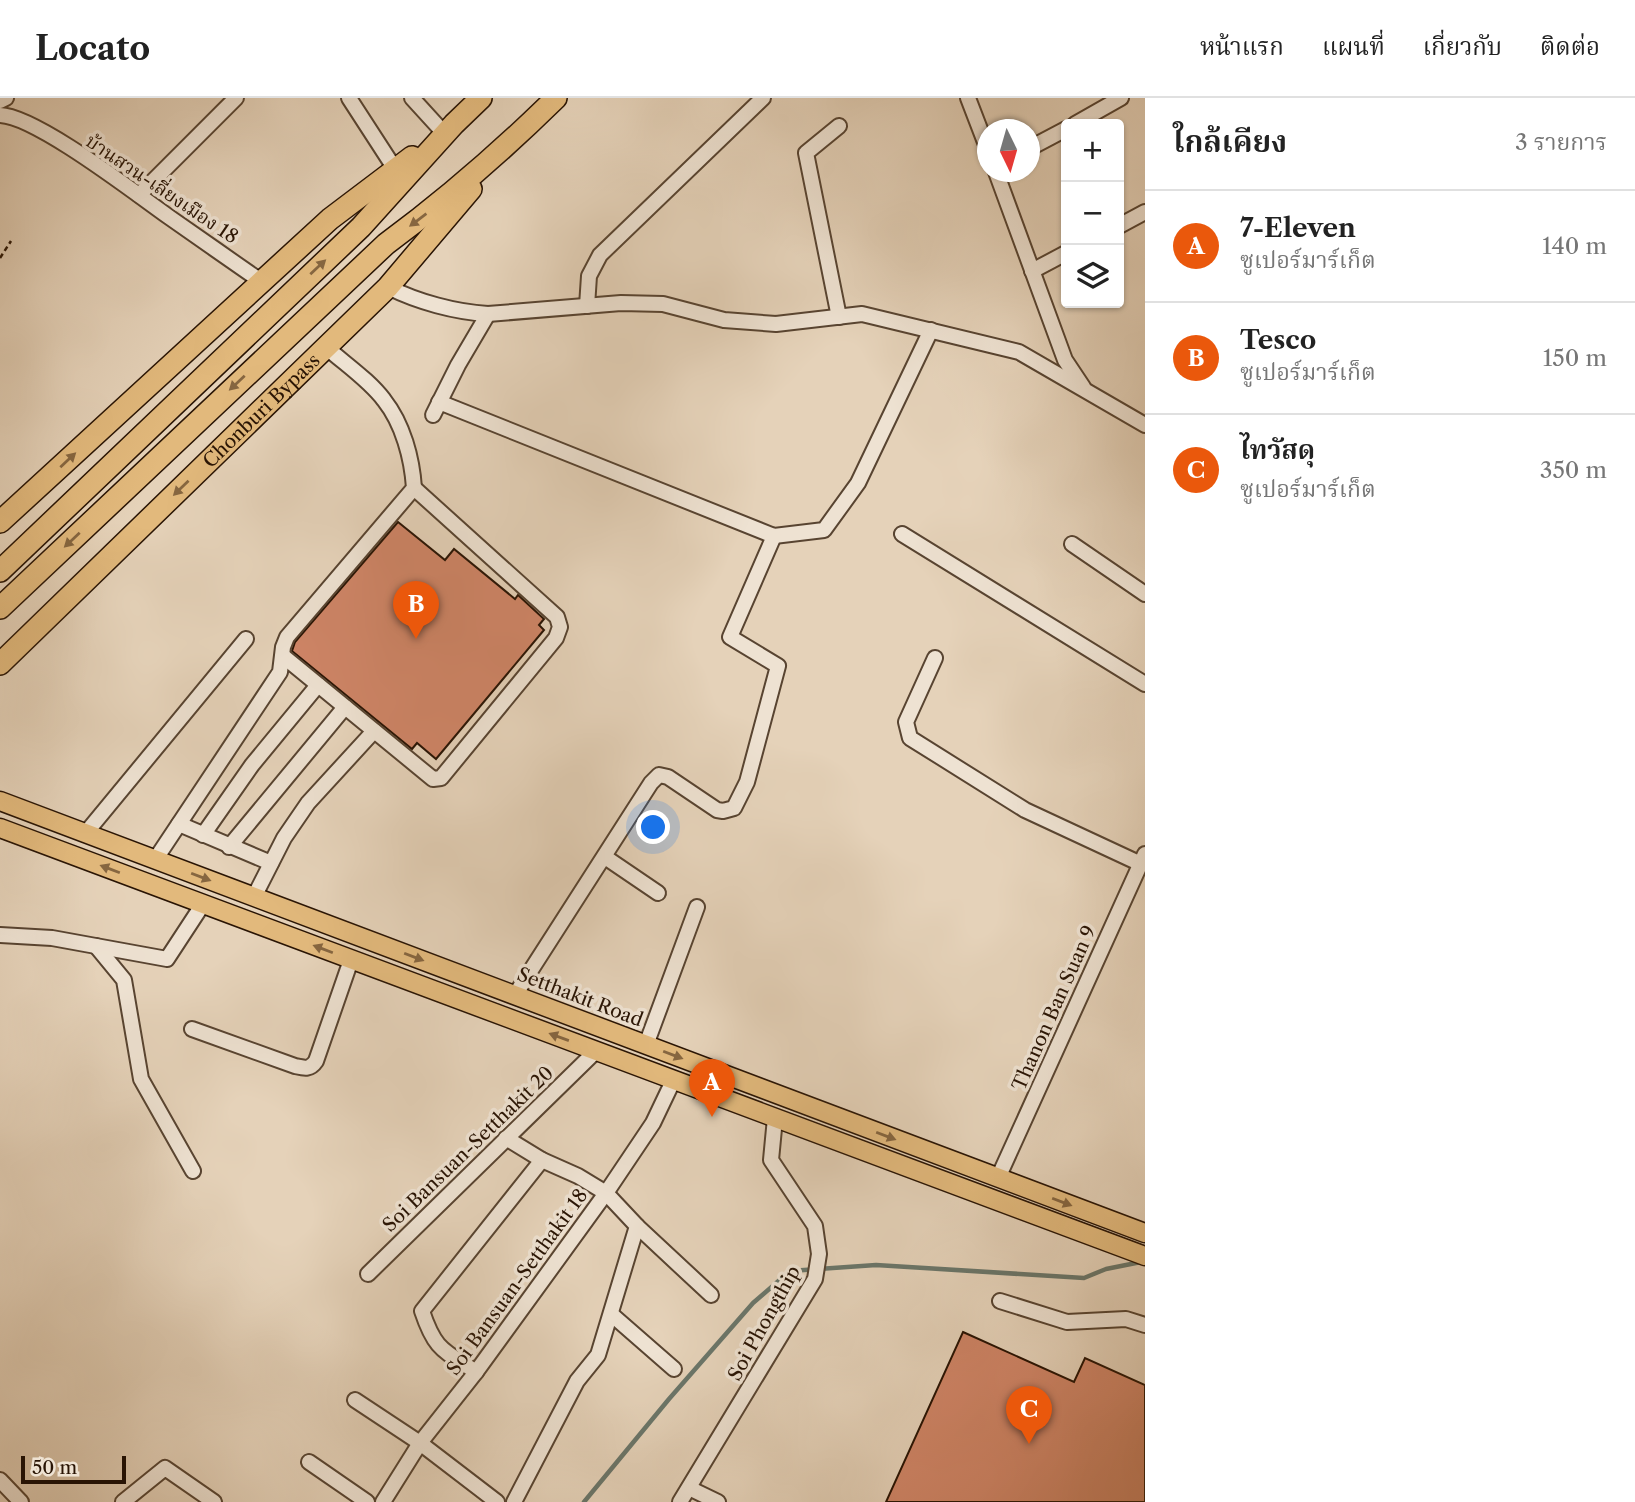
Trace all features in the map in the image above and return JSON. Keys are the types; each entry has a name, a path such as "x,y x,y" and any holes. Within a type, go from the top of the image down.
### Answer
{"highway":[{"path":"0,571 361,227 449,128 481,98"},
{"name":"Chonburi Bypass","path":"0,608 386,244 423,217 508,145 556,98"},
{"path":"0,523 330,219 449,128"},
{"name":"Chonburi Bypass","path":"0,664 388,287 508,145"}],"main road":[{"name":"Setthakit Road","path":"0,801 1145,1233"},
{"path":"0,828 1145,1256"},
{"path":"351,960 360,937"},
{"path":"991,1197 998,1178"}],"street":[{"path":"0,102 6,98"},
{"path":"139,195 236,98"},
{"path":"349,98 395,169"},
{"path":"412,98 449,128"},
{"path":"587,306 589,276 600,255 764,98"},
{"path":"968,98 977,121"},
{"path":"1084,119 1121,98"},
{"name":"บ้านสวน-เลี่ยงเมือง 18","path":"0,115 8,115 38,128 262,282"},
{"path":"839,126 806,153 839,317"},
{"path":"1040,143 1061,132"},
{"path":"1000,182 1065,360 1085,389"},
{"path":"1124,223 1145,212"},
{"path":"1032,271 1061,256"},
{"path":"388,287 408,297 472,313 488,314 621,303 663,304 724,320 776,324 862,314 1019,352 1145,425"},
{"path":"488,314 436,409 774,536 824,530 858,484 931,330"},
{"path":"155,860 280,672 283,646 287,637 414,488 413,470 407,448 392,411 382,397 326,347"},
{"path":"283,656 433,779 441,778 556,638 560,627 558,617 414,488"},
{"path":"902,534 1145,684"},
{"path":"515,995 651,783 659,775 667,777 718,810 734,808 747,782 778,666 730,637 774,536"},
{"path":"1072,544 1145,594"},
{"path":"85,834 246,639"},
{"path":"935,658 906,722 910,738 1026,810 1143,859"},
{"path":"203,835 252,765 318,684"},
{"path":"229,847 345,707"},
{"path":"254,897 284,838 308,803 374,731"},
{"path":"179,824 271,863"},
{"path":"605,857 658,893"},
{"name":"Thanon Ban Suan 9","path":"998,1178 1143,859"},
{"path":"0,935 52,938 167,959 204,904"},
{"path":"646,1045 697,907"},
{"path":"96,946 124,980 141,1079 193,1171"},
{"path":"192,1029 295,1066 312,1067 351,960"},
{"name":"Soi Bansuan-Setthakit 20","path":"368,1274 596,1051"},
{"name":"Soi Bansuan-Setthakit 18","path":"383,1502 420,1443 476,1372 606,1193 653,1123 674,1079"},
{"name":"Soi Phongthip","path":"680,1502 815,1279 818,1254 816,1227 771,1160 775,1118"},
{"path":"506,1138 606,1193 637,1226 711,1294"},
{"path":"476,1372 438,1347 429,1332 422,1311 542,1160"},
{"path":"514,1502 577,1381 598,1355 637,1226"},
{"path":"1000,1301 1068,1322 1126,1319 1145,1325"},
{"path":"611,1314 674,1369"},
{"path":"355,1400 420,1443 497,1502"},
{"path":"309,1462 367,1502"},
{"path":"123,1502 165,1468 214,1502"},
{"path":"0,1480 21,1502"},
{"path":"690,1488 718,1502"}],"path":[{"path":"0,258 11,241"}],"building":[{"path":"398,522 445,560 454,549 515,599 518,595 544,619 539,625 544,630 436,759 417,743 412,749 292,651 295,642"},
{"path":"963,1332 1074,1382 1085,1358 1145,1385 1145,1502 886,1502"}],"waterway":[{"path":"584,1502 753,1303 790,1271 876,1265 1084,1278 1106,1269 1141,1262"}],"place":[{"name":"Tesco","path":"416,639"},
{"name":"7-Eleven","path":"712,1117"},
{"name":"ไทวัสดุ","path":"1029,1444"}]}
